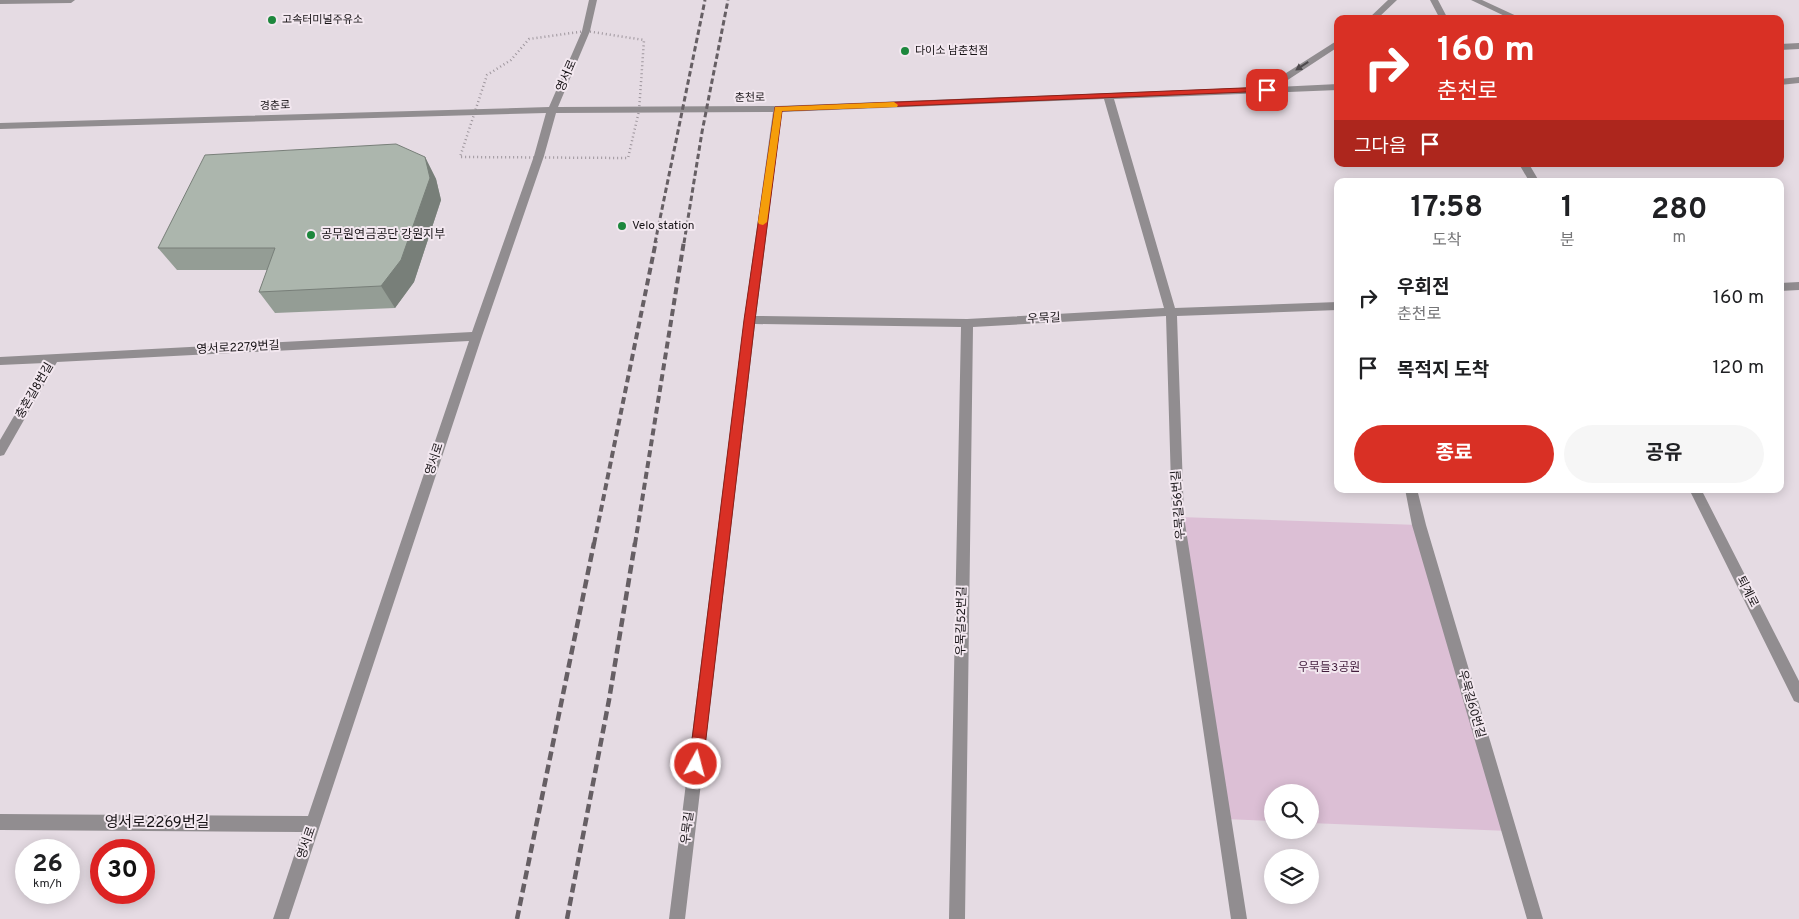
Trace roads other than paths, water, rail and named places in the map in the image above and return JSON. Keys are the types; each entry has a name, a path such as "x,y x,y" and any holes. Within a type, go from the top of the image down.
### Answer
{"street":[{"path":"0,1 71,0"},
{"name":"영서로","path":"281,919 476,336 539,156 552,110 586,31 593,0"},
{"path":"1376,15 1393,0"},
{"path":"1434,0 1442,15"},
{"path":"1475,0 1510,15"},
{"path":"1267,90 1334,46"},
{"path":"1784,47 1799,46"},
{"path":"1784,82 1799,80"},
{"name":"춘천로","path":"552,110 778,109 1334,86"},
{"name":"우묵길56번길","path":"1108,95 1171,312 1178,517 1239,919"},
{"name":"우묵길","path":"677,919 750,320 778,109"},
{"name":"경춘로","path":"0,126 552,110"},
{"path":"1526,167 1532,178"},
{"path":"1784,287 1799,286"},
{"name":"우묵길","path":"750,320 967,323 1171,312 1334,306"},
{"name":"우묵길52번길","path":"957,919 967,323"},
{"name":"영서로2279번길","path":"0,361 476,336"},
{"name":"충혼길8번길","path":"0,450 54,358"},
{"name":"우묵길60번길","path":"1412,493 1419,525 1535,919"},
{"name":"퇴계로","path":"1698,493 1799,696"},
{"name":"영서로2269번길","path":"0,822 314,824"}],"railway":[{"path":"655,243 705,0"},
{"path":"684,243 702,132 728,0"},
{"path":"594,544 656,241"},
{"path":"635,544 684,241"},
{"path":"517,919 594,543"},
{"path":"567,919 609,700 635,543"}],"place":[{"name":"고속터미널주유소","path":"272,20"},
{"name":"다이소 남춘천점","path":"905,51"},
{"name":"Velo station","path":"622,226"},
{"name":"공무원연금공단 강원지부","path":"311,235"}],"park label":[{"name":"우묵들3공원","path":"1329,668"}]}
